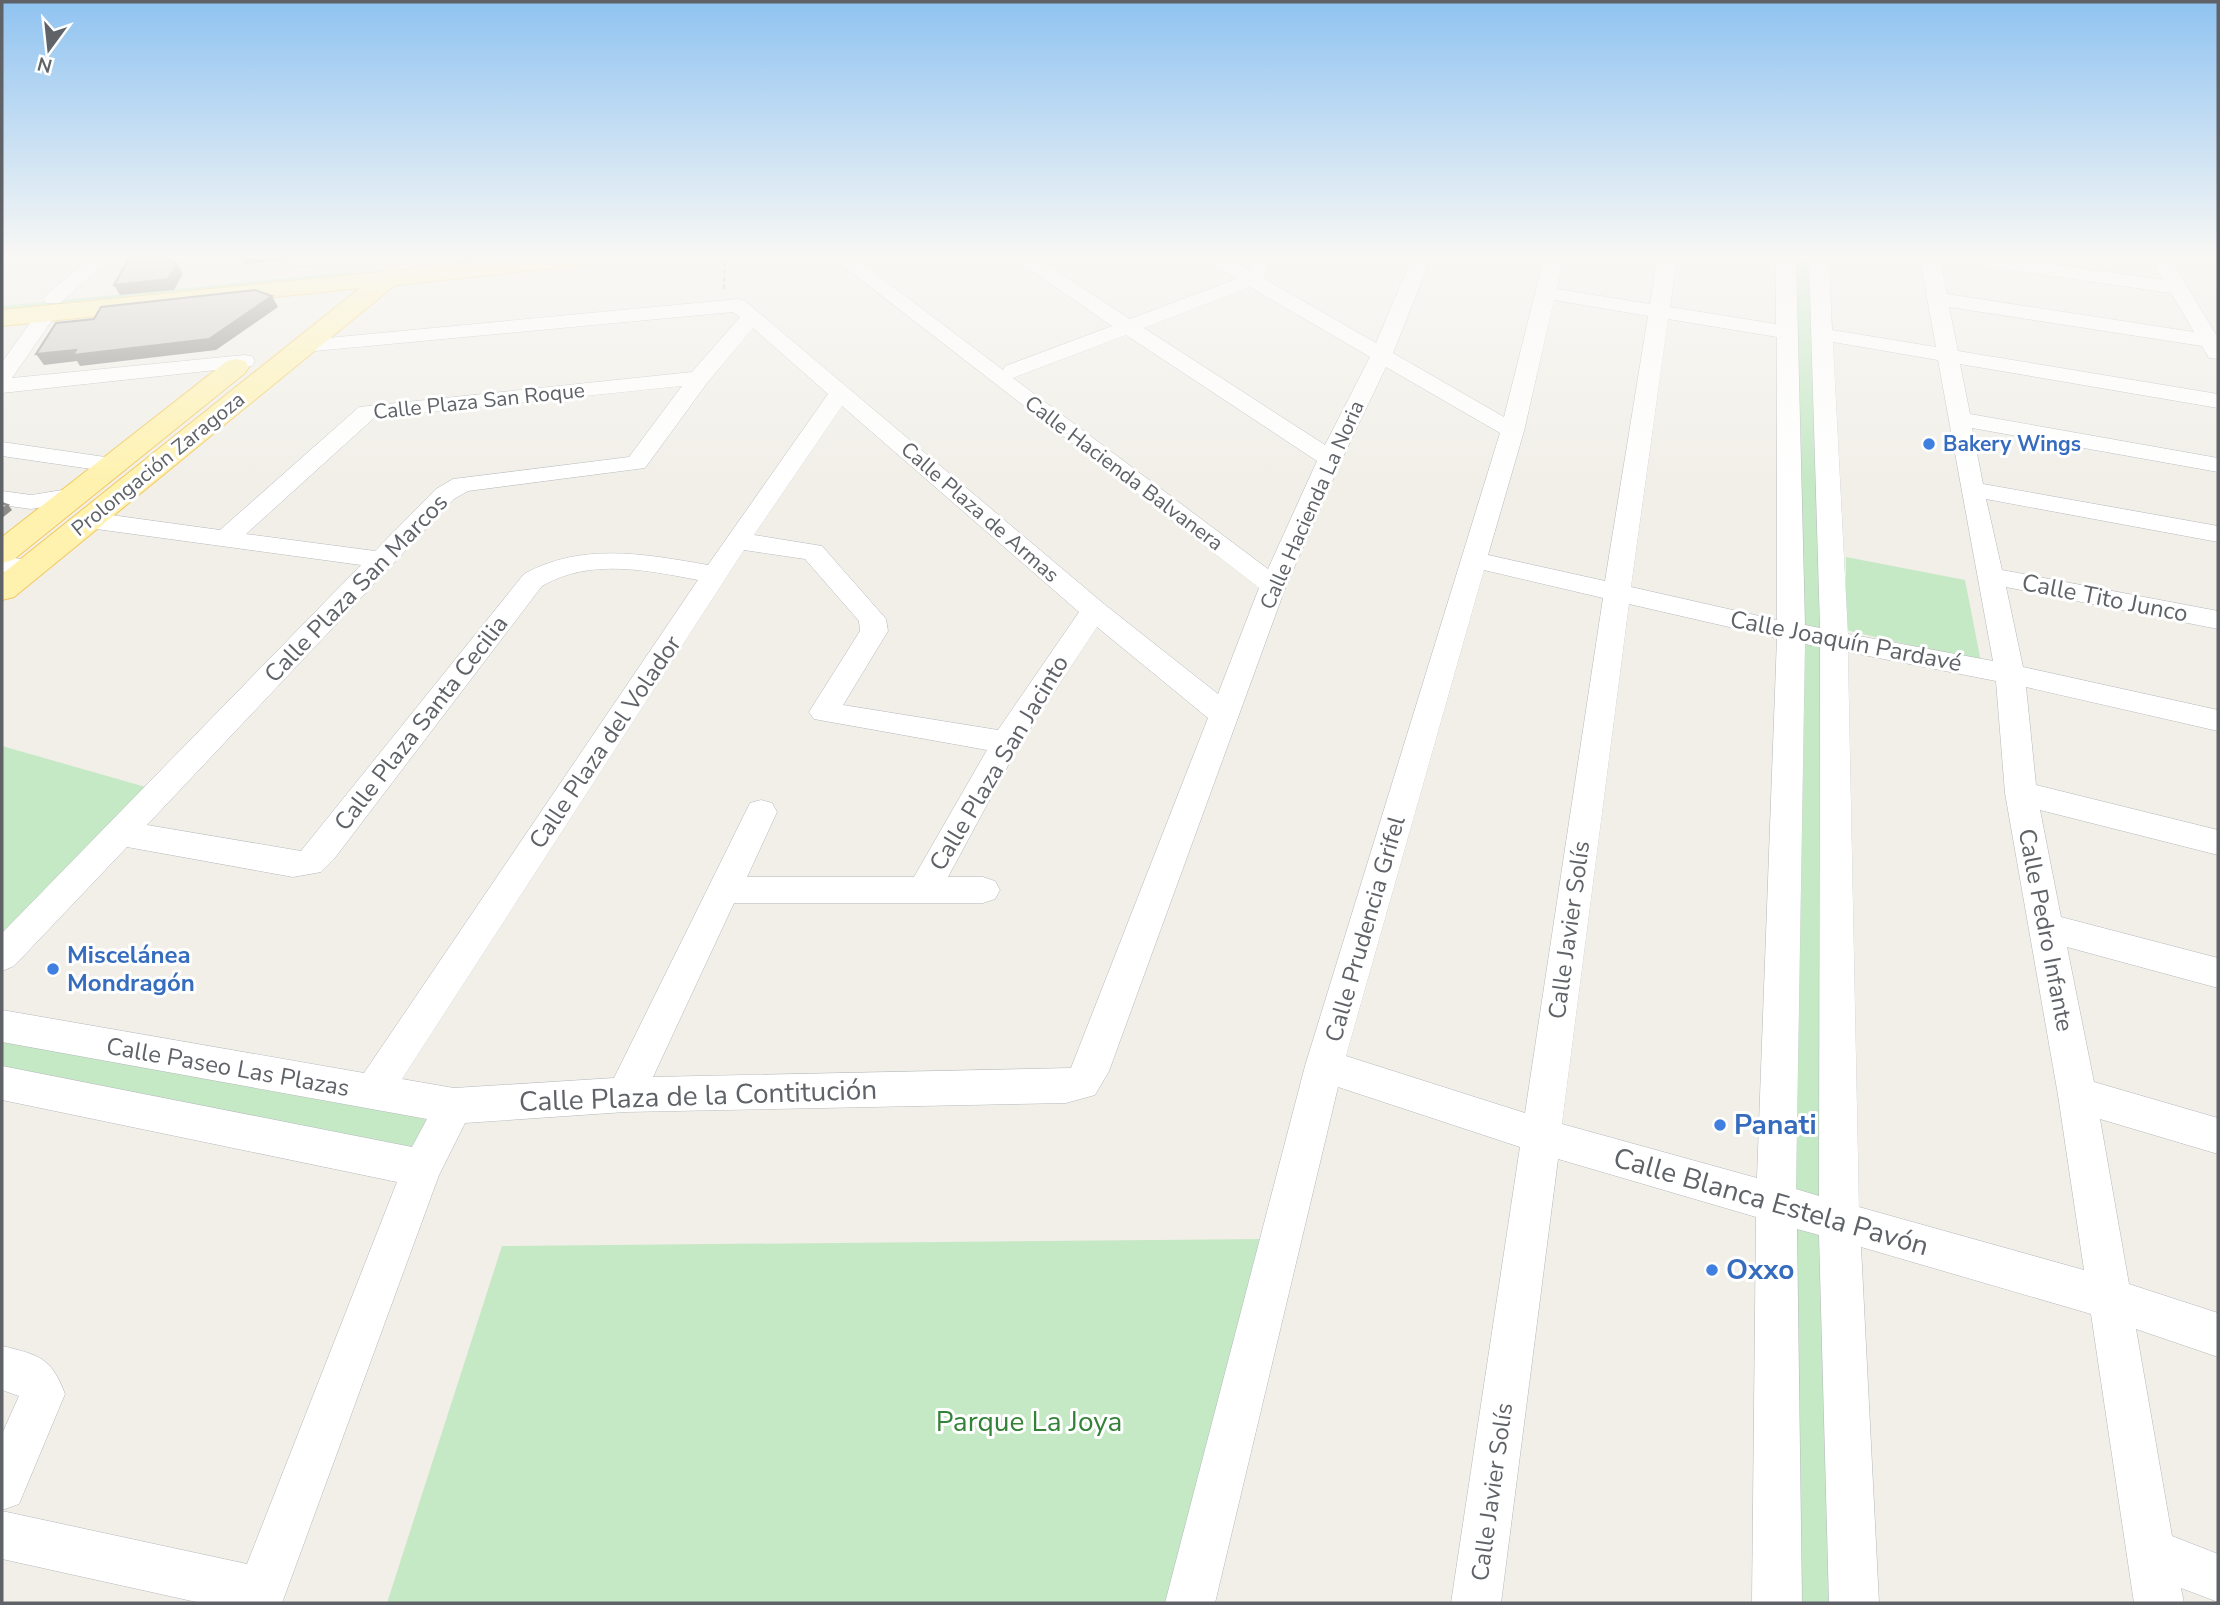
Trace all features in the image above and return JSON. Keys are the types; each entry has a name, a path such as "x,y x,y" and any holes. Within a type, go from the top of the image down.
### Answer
{"main road":[{"name":"Prolongación Zaragoza","path":"2,553 244,361 286,333"},
{"name":"Prolongación Zaragoza","path":"2,590 317,333"}],"street":[{"path":"2,377 32,333"},
{"path":"304,346 454,333"},
{"path":"624,490 637,463 699,378 724,333"},
{"name":"Calle Plaza de Armas","path":"769,333 1094,610 1224,715"},
{"name":"Calle Hacienda Balvanera","path":"940,333 1273,586"},
{"path":"1013,371 1117,333"},
{"path":"1137,333 1329,459"},
{"path":"1343,333 1512,431"},
{"name":"Calle Hacienda La Noria","path":"1224,715 1273,586 1329,459 1391,333"},
{"name":"Calle Prudencia Grifel","path":"1190,1603 1324,1066 1512,431 1535,333"},
{"name":"Calle Javier Solís","path":"1476,1603 1617,592 1656,333"},
{"path":"1804,333 2218,401"},
{"path":"1777,1603 1776,1203 1791,632 1788,379 1804,333"},
{"path":"1804,333 1823,386 1834,640 1839,1221 1854,1603"},
{"name":"Calle Pedro Infante","path":"1945,333 1972,489 2010,674 2021,793 2077,1095 2158,1603"},
{"path":"2125,333 2214,349"},
{"path":"2204,333 2214,349"},
{"path":"2,386 244,361"},
{"name":"Calle Plaza San Roque","path":"224,540 367,412 699,378"},
{"path":"1788,379 1823,386"},
{"name":"Calle Plaza del Volador","path":"372,1093 737,541 841,392"},
{"path":"1960,419 2218,465"},
{"path":"2,449 112,466"},
{"name":"Calle Plaza San Marcos","path":"2,956 445,494 462,484 637,463"},
{"path":"1972,489 2218,534"},
{"path":"2,498 31,502 75,495"},
{"path":"89,520 382,559"},
{"path":"1790,538 1830,547"},
{"path":"737,541 813,552 872,619 874,631 824,712 1006,743"},
{"name":"Calle Plaza Santa Cecilia","path":"121,833 293,864 309,863 541,573 553,568 616,558 716,575"},
{"name":"Calle Joaquín Pardavé","path":"1474,560 1791,632 2010,674 2218,720"},
{"path":"2,564 30,568"},
{"name":"Calle Tito Junco","path":"1991,576 2218,620"},
{"name":"Calle Plaza San Jacinto","path":"723,890 924,890 1006,743 1094,610"},
{"name":"Calle Plaza de la Contitución","path":"454,1106 625,1095 1066,1086 1082,1083 1090,1071 1224,715"},
{"path":"2021,793 2218,842"},
{"path":"625,1095 761,813"},
{"path":"1786,818 1835,833"},
{"path":"924,890 983,890"},
{"path":"2044,927 2218,973"},
{"name":"Calle Paseo Las Plazas","path":"2,1026 454,1106"},
{"name":"Calle Blanca Estela Pavón","path":"1324,1066 1541,1136 2108,1298 2218,1335"},
{"path":"2,1083 422,1168"},
{"path":"2077,1095 2218,1136"},
{"path":"2,1535 259,1597 422,1168 454,1106"},
{"path":"2,1368 33,1377 41,1384 43,1394 2,1487"},
{"path":"2149,1551 2218,1578"}],"green space":[{"path":"1793,333 1818,333 1826,633 1800,628"},
{"path":"1846,557 1965,580 1981,662 1846,630"},
{"path":"1800,639 1824,644 1827,1208 1786,1198"},
{"path":"2,746 156,790 2,953"},
{"path":"2,1033 375,1106 431,1121 402,1159 2,1068"},
{"path":"1787,1223 1827,1231 1840,1603 1791,1603"},
{"name":"Parque La Joya","path":"1270,1239 1167,1603 387,1603 502,1246"}],"building":[{"path":"50,333 218,333 209,339 73,355 76,350 36,354"}],"place":[{"name":"Bakery Wings","path":"1929,444"},
{"name":"Miscelánea Mondragón","path":"53,969"},
{"name":"Panati","path":"1720,1125"},
{"name":"Oxxo","path":"1712,1270"}]}
